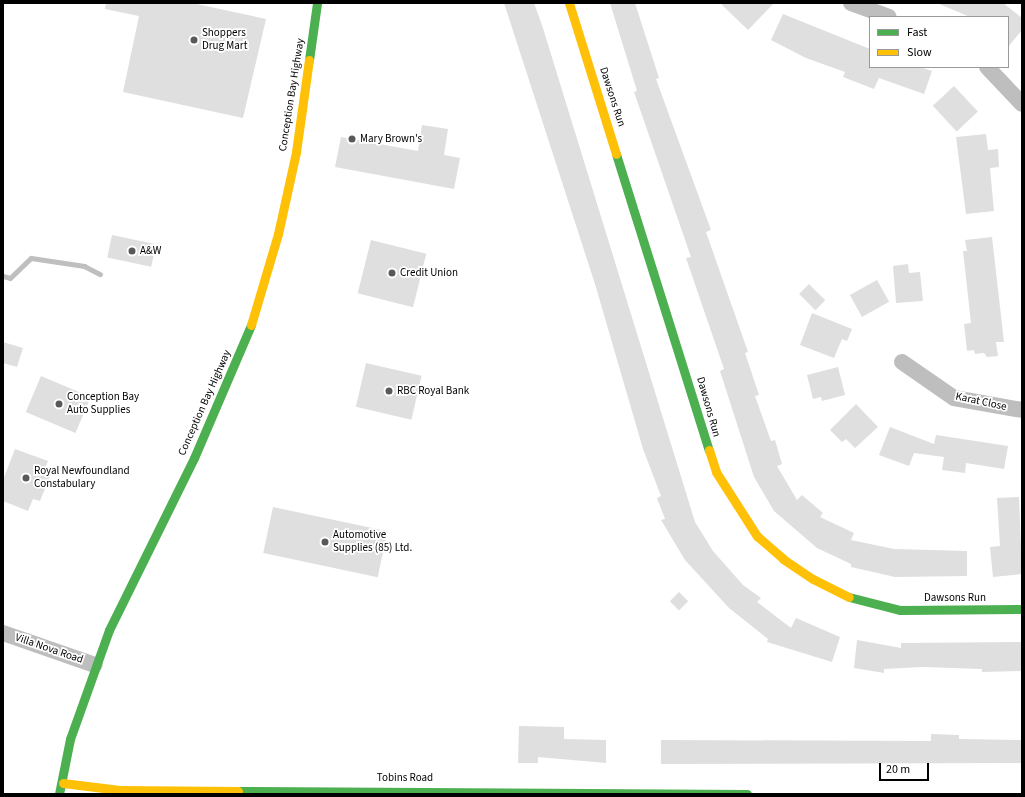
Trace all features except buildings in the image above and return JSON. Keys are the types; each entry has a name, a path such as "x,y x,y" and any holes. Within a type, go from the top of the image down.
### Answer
{"street":[{"name":"Conception Bay Highway","path":"59,794 63,783 70,739 95,664 134,577 217,410 254,319 278,234 296,152 317,3"},
{"name":"Dawsons Run","path":"569,3 716,472 757,536 783,559 813,579 840,594 865,601 900,610 1022,610"},
{"path":"851,3 886,16"},
{"path":"988,68 1022,104"},
{"name":"Karat Close","path":"902,362 954,398 1022,410"},
{"name":"Villa Nova Road","path":"3,633 95,664"},
{"name":"Tobins Road","path":"63,783 120,790 747,794"}],"waterway":[{"path":"3,276 10,278 31,258 84,266 100,274"}],"traffic: fast":[{"path":"309,60 317,3"},
{"path":"616,154 709,450"},
{"path":"59,794 70,739 109,630 194,458 251,325"},
{"path":"849,597 900,610 1022,609"},
{"path":"238,791 747,794"}],"traffic: slow":[{"path":"569,3 616,154"},
{"path":"251,325 278,234 296,152 309,60"},
{"path":"709,450 716,472 757,536 783,559 813,579 849,597"},
{"path":"63,783 120,790 238,791"}],"place":[{"name":"Shoppers Drug Mart","path":"194,40"},
{"name":"Mary Brown's","path":"352,139"},
{"name":"A&W","path":"132,251"},
{"name":"Credit Union","path":"392,273"},
{"name":"RBC Royal Bank","path":"389,391"},
{"name":"Conception Bay Auto Supplies","path":"59,404"},
{"name":"Royal Newfoundland Constabulary","path":"26,478"},
{"name":"Automotive Supplies (85) Ltd.","path":"325,542"}]}
